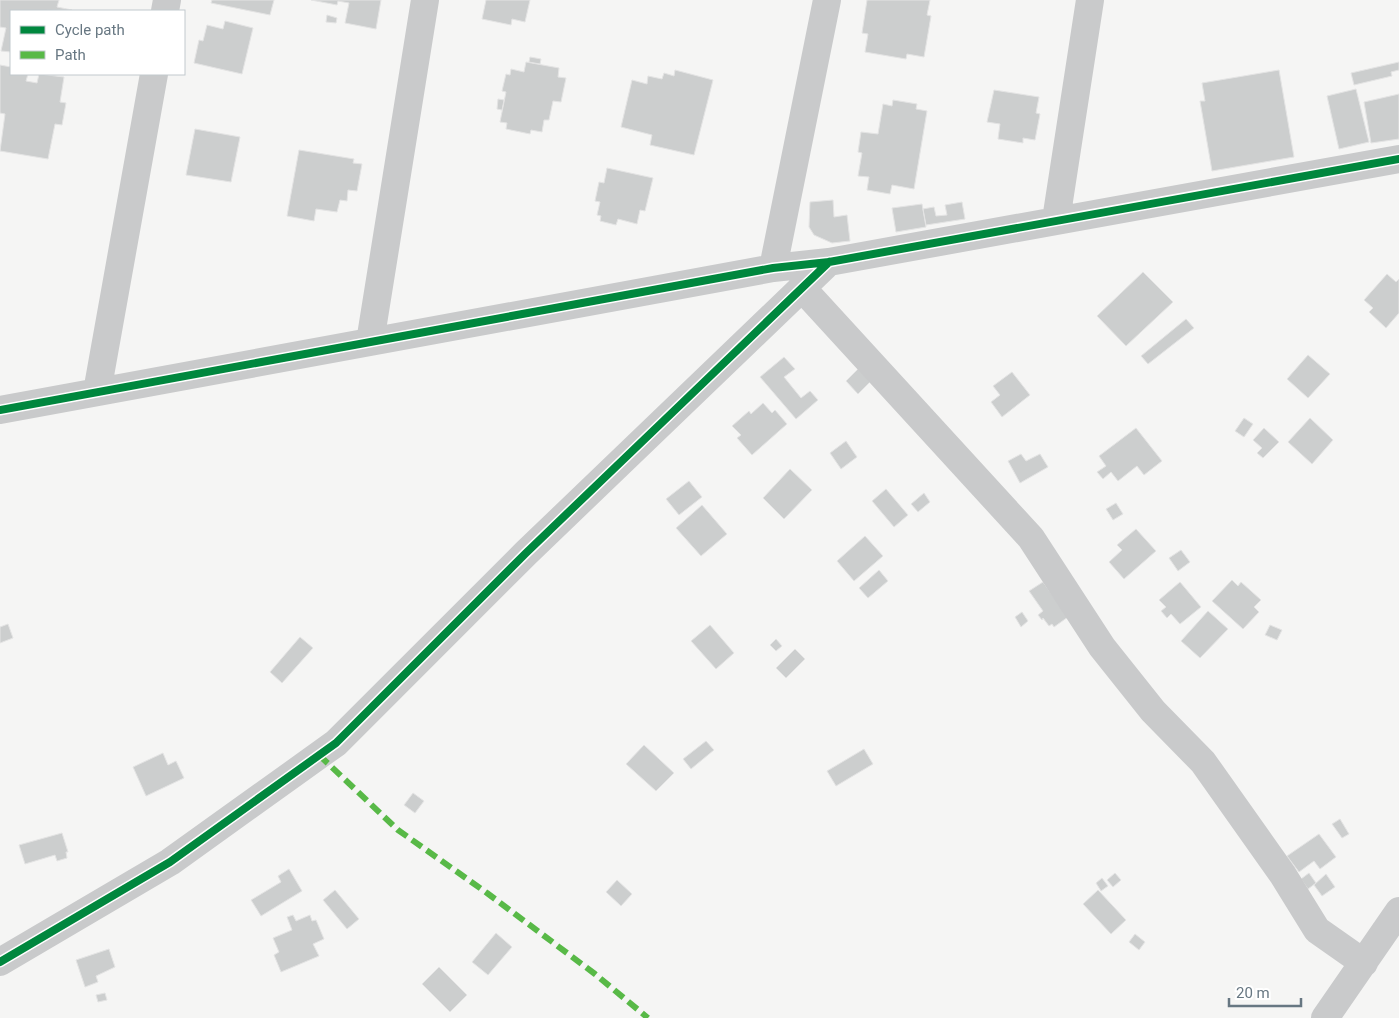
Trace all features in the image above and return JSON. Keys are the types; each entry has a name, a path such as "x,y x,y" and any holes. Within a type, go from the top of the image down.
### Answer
{"street":[{"path":"370,342 425,0"},
{"path":"773,268 827,0"},
{"path":"1056,220 1090,0"},
{"path":"97,392 154,75"},
{"path":"0,410 773,268 829,262 1399,159"},
{"path":"0,962 170,862 336,743 526,553 829,262"},
{"path":"802,288 1031,538 1102,648 1153,711 1203,762 1283,875 1317,930 1364,963"},
{"path":"1325,1018 1399,911"}],"building":[{"path":"0,0 59,0 57,7 72,10 10,10 10,52 1,51 6,28 0,27"},
{"path":"212,0 274,0 270,15 211,3"},
{"path":"311,0 381,0 376,29 345,23 349,3 338,1 337,5"},
{"path":"486,0 530,0 525,22 512,19 511,25 482,19"},
{"path":"867,0 930,0 927,15 931,16 924,57 907,54 906,59 865,52 868,34 862,33"},
{"path":"327,15 337,18 336,23 326,22"},
{"path":"225,21 253,28 242,74 194,63 199,40 203,41 207,25 223,29"},
{"path":"530,57 541,59 540,64 529,62"},
{"path":"526,62 559,68 558,77 566,78 561,102 553,101 549,120 544,120 542,132 531,130 530,134 506,129 507,123 500,122 506,92 502,91 506,74 510,75 511,69 524,72"},
{"path":"1399,62 1399,70 1391,72 1392,76 1354,85 1351,73"},
{"path":"0,65 10,67 10,75 28,75 26,81 37,83 39,75 64,77 60,102 66,103 62,125 55,124 48,159 0,151 5,114 0,113"},
{"path":"675,70 713,80 694,155 650,145 652,135 621,127 632,80 647,84 648,76 662,79 664,73 674,76"},
{"path":"1279,70 1294,157 1212,171 1200,101 1205,101 1202,83"},
{"path":"1356,89 1369,142 1339,149 1327,96"},
{"path":"994,90 1039,97 1036,113 1040,114 1035,140 1023,138 1023,143 998,139 1000,124 987,122"},
{"path":"1399,94 1399,139 1371,143 1364,102"},
{"path":"498,99 504,100 502,110 497,109"},
{"path":"893,100 917,104 916,109 927,111 914,189 892,185 890,194 867,190 869,177 858,176 862,153 858,152 861,132 878,134 883,104 892,106"},
{"path":"195,129 240,137 231,182 186,175"},
{"path":"299,150 354,159 353,163 362,164 357,191 348,190 347,201 340,200 337,212 316,209 314,221 287,216"},
{"path":"607,168 653,178 645,211 640,210 637,224 618,219 616,225 600,221 601,216 597,215 600,202 595,201 599,182 604,183"},
{"path":"833,200 834,217 847,215 850,241 832,243 814,235 809,227 810,202"},
{"path":"962,202 965,219 926,225 923,209 934,207 936,216 947,215 945,205"},
{"path":"922,204 926,227 896,232 892,208"},
{"path":"1143,272 1173,302 1126,346 1097,316"},
{"path":"1387,274 1396,282 1399,279 1399,313 1386,328 1369,312 1373,308 1364,300"},
{"path":"1186,319 1194,328 1148,364 1141,356"},
{"path":"1308,355 1330,374 1308,398 1287,379"},
{"path":"784,357 795,369 784,377 801,398 810,391 818,400 796,419 760,377"},
{"path":"861,366 873,379 858,394 846,381"},
{"path":"1012,372 1030,395 1002,417 991,402 1000,395 993,386"},
{"path":"763,403 772,413 775,410 787,424 752,455 737,438 741,435 732,426 749,411 751,414"},
{"path":"1244,418 1253,424 1244,437 1235,431"},
{"path":"1310,418 1333,440 1312,464 1288,442"},
{"path":"1136,428 1162,461 1144,475 1137,466 1118,481 1111,472 1103,479 1097,472 1106,466 1099,456"},
{"path":"1264,428 1279,442 1263,458 1257,453 1262,448 1253,440"},
{"path":"846,441 857,457 841,469 830,453"},
{"path":"1021,454 1026,461 1040,454 1048,467 1020,483 1008,461"},
{"path":"790,469 812,490 784,519 763,498"},
{"path":"689,481 702,497 679,515 666,499"},
{"path":"886,489 908,515 894,527 872,501"},
{"path":"924,493 930,502 918,512 911,504"},
{"path":"1116,503 1123,514 1113,520 1106,509"},
{"path":"702,505 727,534 701,556 676,528"},
{"path":"1136,529 1156,551 1124,579 1109,562 1122,550 1117,545"},
{"path":"865,536 883,556 854,581 837,561"},
{"path":"1181,550 1190,562 1178,571 1169,558"},
{"path":"879,570 888,581 868,598 859,588"},
{"path":"1232,580 1238,586 1241,582 1261,600 1254,607 1259,612 1243,629 1212,601"},
{"path":"1043,582 1068,617 1054,627 1052,624 1049,626 1038,615 1043,611 1029,591"},
{"path":"1180,582 1201,607 1180,624 1171,614 1167,618 1161,611 1166,607 1159,600"},
{"path":"1208,611 1228,629 1200,658 1181,641"},
{"path":"1022,612 1028,621 1021,627 1015,617"},
{"path":"8,624 13,638 0,643 0,627"},
{"path":"710,625 734,653 716,669 691,641"},
{"path":"1270,625 1282,630 1277,640 1265,635"},
{"path":"300,637 313,648 282,683 270,672"},
{"path":"776,639 782,646 776,651 770,645"},
{"path":"795,649 805,659 786,678 776,668"},
{"path":"706,741 714,750 691,769 683,759"},
{"path":"644,745 674,773 656,791 626,764"},
{"path":"864,749 873,764 836,786 827,771"},
{"path":"163,753 168,765 176,761 184,778 146,796 133,767"},
{"path":"413,793 424,801 415,813 404,805"},
{"path":"1340,819 1349,834 1342,838 1332,824"},
{"path":"62,833 68,852 66,852 67,858 57,861 55,855 25,864 19,845"},
{"path":"1319,834 1336,857 1320,869 1314,861 1299,872 1287,856"},
{"path":"289,869 302,891 261,916 251,900 281,882 278,876"},
{"path":"1115,873 1121,880 1113,887 1107,880"},
{"path":"1309,873 1316,883 1308,889 1301,879"},
{"path":"1326,874 1335,887 1322,896 1314,885"},
{"path":"1102,878 1108,886 1101,891 1096,883"},
{"path":"617,880 632,894 621,906 606,892"},
{"path":"335,890 359,919 347,929 323,900"},
{"path":"1098,890 1126,920 1111,934 1083,904"},
{"path":"293,915 296,921 310,915 312,921 316,920 324,939 313,944 319,956 281,972 274,955 279,952 273,938 292,930 287,917"},
{"path":"496,933 512,947 488,975 472,962"},
{"path":"1135,934 1145,942 1139,950 1129,942"},
{"path":"109,949 115,967 96,976 98,982 85,987 76,960"},
{"path":"439,967 467,995 450,1012 422,984"},
{"path":"105,993 107,1000 98,1002 96,995"}],"marked path":[{"path":"319,755 398,830 487,893 595,974 648,1018"}],"cycle path":[{"path":"0,410 773,268 829,262 1399,159"},
{"path":"0,962 170,862 336,743 526,553 829,262"}]}
